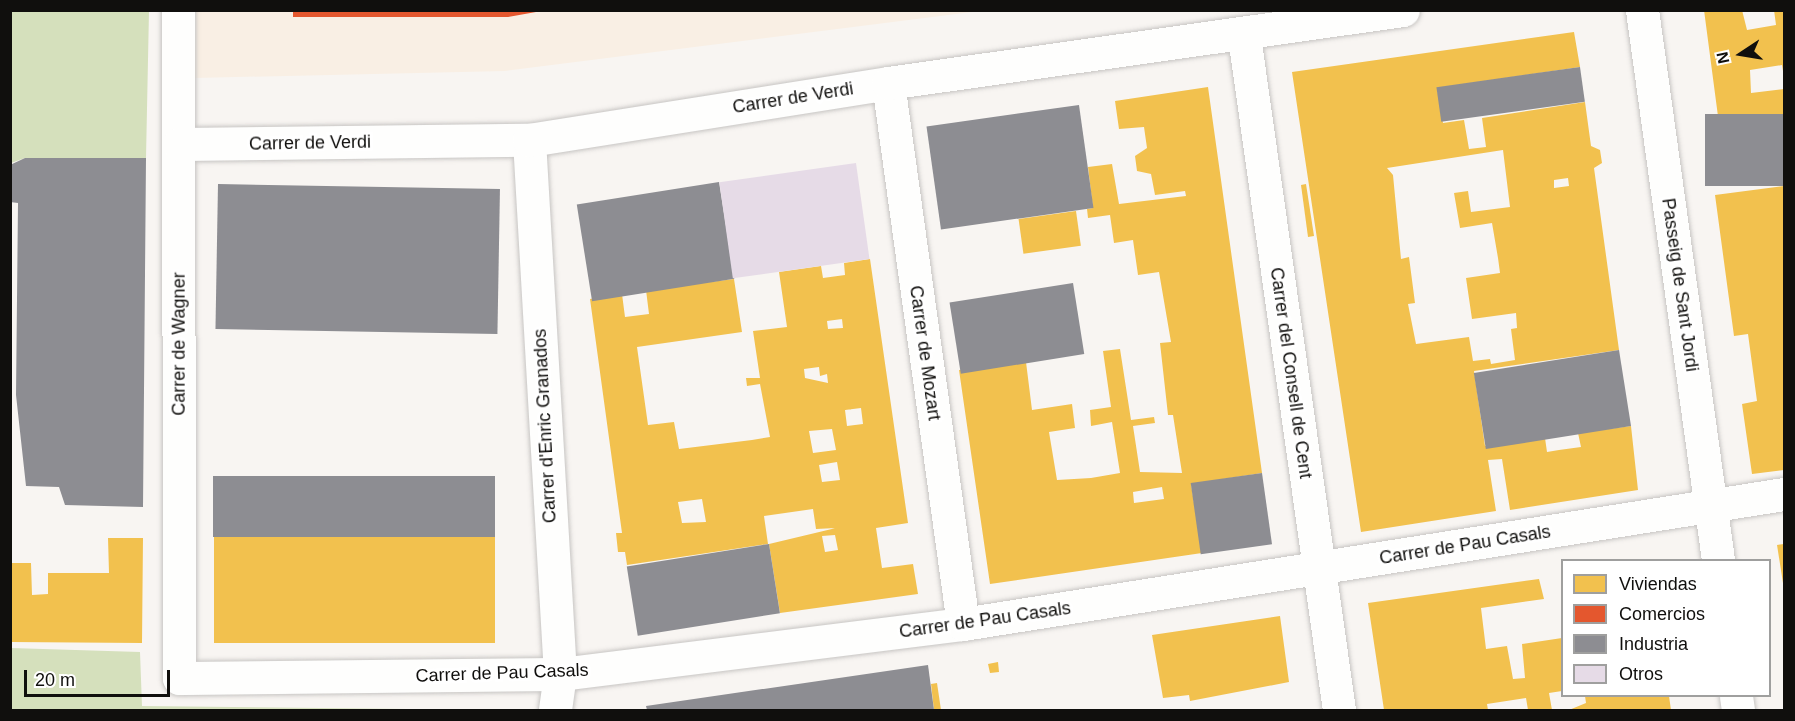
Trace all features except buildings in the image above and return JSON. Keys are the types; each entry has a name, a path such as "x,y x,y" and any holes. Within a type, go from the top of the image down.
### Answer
{"street":[{"name":"Carrer de Wagner","path":"178,10 179,678"},
{"name":"Carrer de Verdi","path":"179,144 529,140 888,83 1244,36 1403,10"},
{"name":"Passeig de Sant Jordi","path":"1642,10 1718,559"},
{"name":"Carrer del Consell de Cent","path":"1244,36 1339,711"},
{"name":"Carrer de Mozart","path":"888,83 963,624"},
{"name":"Carrer d'Enric Granados","path":"529,140 560,674 555,711"},
{"name":"Carrer de Pau Casals","path":"179,678 560,674 963,624 1710,504 1785,494"}],"shaded area":[{"path":"196,11 980,11 505,71 195,78"}],"green space":[{"path":"11,11 149,11 146,158 25,158 11,163"},
{"path":"11,648 140,652 142,706 496,710 11,710"}]}
